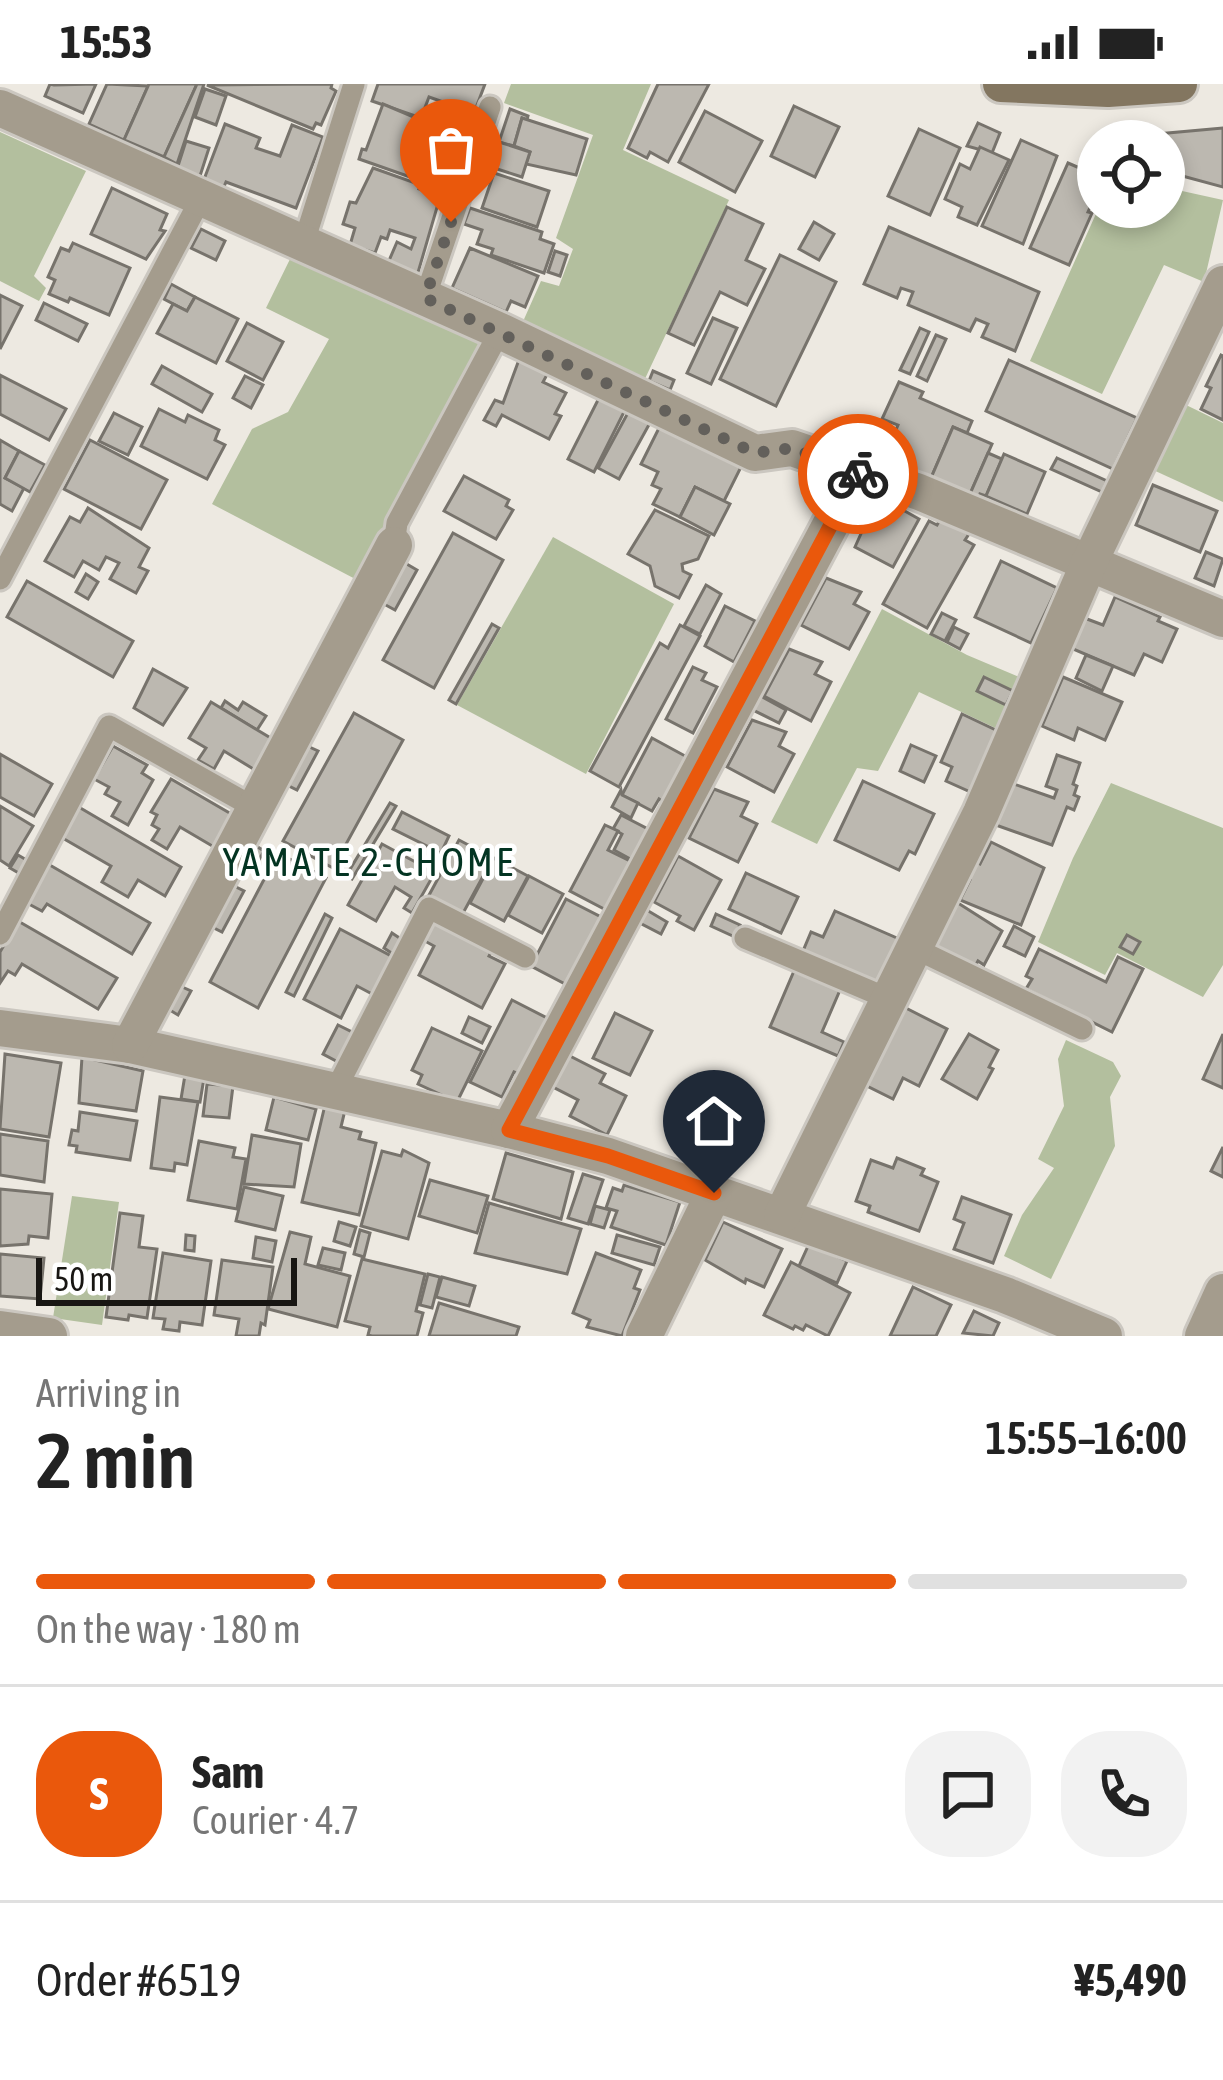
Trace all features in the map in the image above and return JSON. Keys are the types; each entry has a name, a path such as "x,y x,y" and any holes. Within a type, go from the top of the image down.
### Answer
{"street":[{"path":"1001,84 1108,89 1179,84"},
{"path":"0,108 500,331 755,453 792,448 919,492 1223,619"},
{"path":"782,1215 981,813 1089,563 1212,332 1223,284"},
{"path":"509,1130 859,471"},
{"path":"130,1045 394,545"},
{"path":"0,1028 130,1045 608,1156 782,1215 1104,1336"},
{"path":"644,1336 714,1193"},
{"path":"1203,1336 1223,1292"},
{"path":"0,1329 49,1336"}],"lane":[{"path":"303,245 354,84"},
{"path":"425,298 490,107"},
{"path":"0,579 200,200"},
{"path":"394,545 398,523 500,331"},
{"path":"0,934 110,726 255,808"},
{"path":"334,1091 429,908 525,957"},
{"path":"745,938 889,999"},
{"path":"914,949 1082,1029"}],"green space":[{"path":"511,84 651,84 623,150 729,200 643,383 521,326 541,281 559,286 573,249 556,238 593,135 504,103"},
{"path":"0,132 86,171 34,276 46,288 39,301 0,281"},
{"path":"1185,192 1223,200 1204,282 1164,265 1102,394 1030,361 1090,228 1185,228"},
{"path":"292,255 491,339 361,582 212,504 252,429 288,412 329,339 266,308"},
{"path":"1182,403 1223,423 1223,502 1151,469"},
{"path":"553,537 674,604 586,774 457,705"},
{"path":"882,609 967,655 1029,681 1006,733 919,692 878,771 857,768 817,844 771,822"},
{"path":"1111,783 1223,828 1223,965 1203,997 1117,953 1105,975 1038,942"},
{"path":"1066,1040 1113,1062 1121,1076 1110,1097 1115,1146 1051,1279 1004,1256 1022,1215 1054,1168 1038,1159 1064,1106 1058,1059"},
{"path":"72,1196 119,1202 102,1325 53,1318"}],"building":[{"path":"50,84 96,84 83,113 45,96"},
{"path":"107,84 148,86 124,140 89,124"},
{"path":"149,84 197,84 164,157 124,140"},
{"path":"197,84 204,84 177,164 164,157"},
{"path":"332,84 336,91 321,125 316,123 313,129 207,85"},
{"path":"378,84 485,84 474,113 429,97 421,118 372,101"},
{"path":"658,84 709,84 668,162 628,148"},
{"path":"205,89 226,96 216,125 195,117"},
{"path":"383,104 461,137 451,180 427,171 430,162 420,159 413,178 359,159"},
{"path":"794,106 839,127 815,177 771,156"},
{"path":"510,109 528,116 522,118 514,146 499,142"},
{"path":"705,111 762,141 735,192 679,162"},
{"path":"522,118 587,139 576,175 526,164 530,152 514,146"},
{"path":"978,123 1000,133 992,153 967,146"},
{"path":"225,124 260,138 256,148 280,156 292,125 323,137 296,208 226,182 223,189 203,182"},
{"path":"1223,128 1223,187 1185,177 1185,131"},
{"path":"919,129 960,148 930,215 888,196"},
{"path":"1021,140 1057,156 1023,244 982,226"},
{"path":"186,141 209,148 200,176 177,169"},
{"path":"499,142 530,152 522,177 491,167"},
{"path":"980,147 1009,160 977,225 958,217 962,207 945,199 960,164 970,169"},
{"path":"1068,163 1077,167 1077,228 1085,228 1069,265 1030,248"},
{"path":"373,168 440,197 417,276 388,263 397,242 411,249 415,238 390,230 387,239 381,237 375,253 350,245 355,228 343,224 350,202 356,203"},
{"path":"494,173 549,191 537,227 482,208"},
{"path":"112,188 167,214 160,230 165,231 146,259 91,234"},
{"path":"727,207 763,224 746,260 765,269 747,305 720,292 694,345 668,333"},
{"path":"470,208 542,232 540,239 554,244 544,273 491,255 493,249 477,244 482,230 464,224"},
{"path":"814,222 834,234 819,260 799,249"},
{"path":"889,227 1039,292 1015,351 982,337 988,324 976,319 970,331 908,305 913,292 901,288 897,298 864,284"},
{"path":"201,229 225,241 216,260 191,248"},
{"path":"73,243 130,268 109,315 49,294 55,280 48,277 61,248 69,251"},
{"path":"470,248 538,276 525,307 511,301 506,312 452,288"},
{"path":"555,251 567,255 560,276 548,272"},
{"path":"780,255 836,282 776,406 720,379"},
{"path":"171,284 195,297 187,311 164,299"},
{"path":"0,295 22,306 0,349"},
{"path":"195,297 238,319 216,363 157,333 173,304 187,311"},
{"path":"44,303 87,324 78,341 36,320"},
{"path":"713,318 737,328 711,384 687,373"},
{"path":"247,323 283,342 263,380 227,361"},
{"path":"920,328 929,332 910,374 900,370"},
{"path":"936,335 946,339 927,381 917,376"},
{"path":"1223,356 1223,420 1201,409"},
{"path":"520,357 549,371 543,382 566,393 549,439 502,415 496,426 484,420 495,400 503,403"},
{"path":"1009,360 1137,418 1113,469 986,411"},
{"path":"162,366 212,394 202,412 152,384"},
{"path":"653,371 674,380 670,390 649,381"},
{"path":"0,375 66,409 49,440 0,414"},
{"path":"245,376 263,385 251,408 233,398"},
{"path":"899,382 923,392 920,398 972,421 967,433 953,427 931,478 884,457 898,425 882,419"},
{"path":"600,396 626,408 594,472 568,459"},
{"path":"159,409 185,422 188,415 219,430 215,440 225,445 207,479 141,446"},
{"path":"630,409 651,421 619,479 598,468"},
{"path":"114,413 142,427 128,455 99,441"},
{"path":"660,426 741,467 724,501 695,487 680,517 653,504 661,489 652,485 658,472 641,464"},
{"path":"953,427 992,444 970,494 931,478"},
{"path":"0,440 19,451 5,478 24,488 12,511 0,504"},
{"path":"90,440 167,480 141,529 64,489"},
{"path":"19,451 45,465 30,492 5,478"},
{"path":"988,453 1002,459 986,496 979,498 970,494"},
{"path":"1004,454 1045,472 1027,514 986,496"},
{"path":"1057,458 1107,481 1102,492 1051,469"},
{"path":"464,476 509,500 506,506 513,510 496,539 444,511"},
{"path":"1153,485 1217,511 1200,552 1136,525"},
{"path":"695,487 730,504 714,535 680,517"},
{"path":"878,496 919,519 893,567 855,547"},
{"path":"88,508 149,548 139,567 148,571 136,593 110,579 119,563 106,557 99,570 83,561 74,577 45,561 70,517 80,522"},
{"path":"655,510 709,536 698,559 682,564 683,571 691,575 679,598 655,586 650,566 628,554"},
{"path":"941,518 969,534 965,540 974,545 927,628 883,604 929,521 937,525"},
{"path":"453,533 503,560 434,688 383,660"},
{"path":"1206,552 1223,559 1214,586 1195,578"},
{"path":"1001,561 1057,588 1031,643 975,617"},
{"path":"405,563 417,570 395,610 382,603"},
{"path":"86,574 98,582 88,599 76,592"},
{"path":"826,578 861,592 854,604 869,612 849,649 801,625"},
{"path":"27,581 133,641 113,677 7,617"},
{"path":"706,585 721,594 700,634 684,626"},
{"path":"1115,597 1177,629 1162,662 1144,654 1134,675 1066,646 1079,616 1103,625"},
{"path":"725,606 755,621 734,662 705,646"},
{"path":"942,613 956,620 945,641 931,634"},
{"path":"492,624 499,628 456,704 449,700"},
{"path":"680,625 700,636 619,787 590,771 660,643 668,648"},
{"path":"954,627 968,634 960,649 947,642"},
{"path":"789,649 822,662 815,674 831,682 811,721 764,696"},
{"path":"1086,655 1113,666 1102,691 1076,678"},
{"path":"693,667 706,673 702,680 717,687 693,733 666,719"},
{"path":"153,669 187,688 163,725 134,708"},
{"path":"984,677 1013,691 1006,705 977,691"},
{"path":"1063,677 1122,702 1105,740 1078,728 1074,740 1042,726"},
{"path":"759,695 786,710 779,723 751,709"},
{"path":"225,701 238,710 243,702 266,716 257,730 221,708"},
{"path":"211,702 274,740 255,770 224,751 214,769 198,760 206,748 189,738"},
{"path":"354,713 403,740 333,868 283,841"},
{"path":"962,714 1002,733 975,794 946,781 952,767 941,762"},
{"path":"752,720 786,732 779,746 794,754 774,792 727,767"},
{"path":"652,738 687,757 663,802 659,799 652,811 622,795"},
{"path":"305,745 318,751 297,790 285,784"},
{"path":"911,745 936,756 924,782 900,771"},
{"path":"113,746 147,765 142,773 153,780 128,825 112,816 120,802 105,794 109,787 94,779"},
{"path":"0,754 52,784 34,816 0,797"},
{"path":"1057,755 1080,763 1073,784 1077,786 1074,795 1079,797 1074,810 1067,807 1052,845 993,824 1008,782 1054,798 1057,790 1046,786"},
{"path":"171,779 233,815 214,847 180,827 167,849 152,840 159,829 152,825 157,815 151,812"},
{"path":"863,781 934,814 915,854 909,851 899,870 835,840"},
{"path":"714,789 748,802 741,816 757,824 738,862 689,838"},
{"path":"621,790 638,803 631,818 612,807"},
{"path":"390,803 396,806 352,879 346,876"},
{"path":"0,806 33,826 9,866 0,860"},
{"path":"77,806 181,867 165,896 138,880 128,897 102,882 111,866 59,836"},
{"path":"402,812 449,836 441,853 393,829"},
{"path":"621,815 648,829 634,861 614,850 622,834 613,829"},
{"path":"605,825 618,831 608,850 632,862 606,910 570,891"},
{"path":"459,840 493,858 462,915 428,897"},
{"path":"991,842 1044,868 1021,925 960,900 970,880 964,877 972,860 980,864"},
{"path":"253,844 264,851 255,867 244,861"},
{"path":"382,844 423,866 430,854 442,860 412,913 404,908 411,897 395,887 376,921 348,905"},
{"path":"278,853 326,878 258,1008 210,982"},
{"path":"18,855 30,862 22,875 10,868"},
{"path":"678,856 721,880 694,930 654,902"},
{"path":"494,858 528,876 504,921 470,903"},
{"path":"48,864 150,923 132,954 47,904 42,911 25,902"},
{"path":"746,873 798,897 781,933 729,909"},
{"path":"529,876 563,894 542,933 508,915"},
{"path":"230,884 244,891 222,932 208,925"},
{"path":"566,899 603,918 567,985 531,966"},
{"path":"958,903 1002,931 984,965 978,961 974,968 930,944"},
{"path":"645,909 667,922 661,934 638,922"},
{"path":"835,911 906,942 884,986 803,951 811,932 823,937"},
{"path":"325,914 332,918 294,996 286,992"},
{"path":"716,914 740,925 735,937 711,926"},
{"path":"434,920 492,950 489,956 505,964 482,1008 419,975 434,946 423,940"},
{"path":"18,921 117,978 98,1009 22,964 15,975 8,971 0,983 0,952"},
{"path":"1014,926 1034,937 1025,956 1004,946"},
{"path":"340,929 393,957 374,995 357,986 341,1018 304,999"},
{"path":"392,933 401,939 393,954 384,948"},
{"path":"1127,935 1140,942 1133,954 1120,947"},
{"path":"1039,949 1106,982 1118,957 1143,969 1112,1032 1026,989 1032,979 1026,976"},
{"path":"794,971 840,990 822,1032 844,1042 838,1056 770,1027"},
{"path":"180,986 191,991 178,1015 168,1009"},
{"path":"512,1000 547,1018 502,1097 470,1082"},
{"path":"898,1004 947,1029 919,1086 903,1078 893,1099 859,1082"},
{"path":"615,1013 652,1031 630,1075 593,1058"},
{"path":"469,1017 490,1027 482,1043 462,1033"},
{"path":"338,1025 354,1033 338,1062 323,1054"},
{"path":"432,1028 482,1051 457,1102 418,1084 422,1075 412,1070"},
{"path":"969,1034 998,1050 977,1099 942,1079"},
{"path":"1223,1034 1223,1088 1203,1079"},
{"path":"5,1054 61,1063 49,1137 0,1129"},
{"path":"566,1054 605,1074 600,1083 626,1096 607,1135 570,1116 578,1100 549,1085"},
{"path":"82,1057 143,1071 136,1111 79,1103"},
{"path":"185,1075 204,1078 200,1102 181,1099"},
{"path":"207,1084 233,1086 229,1118 203,1116"},
{"path":"160,1097 198,1102 187,1165 175,1163 174,1171 151,1168"},
{"path":"274,1097 316,1109 308,1140 266,1130"},
{"path":"325,1105 345,1110 341,1127 361,1132 359,1139 376,1143 359,1215 302,1202"},
{"path":"80,1112 137,1121 130,1160 76,1152 77,1146 69,1145 72,1130 78,1131"},
{"path":"0,1134 48,1141 44,1182 0,1175"},
{"path":"252,1135 301,1144 294,1187 244,1184"},
{"path":"199,1141 235,1148 233,1157 246,1159 237,1209 188,1200"},
{"path":"1223,1147 1223,1177 1211,1171"},
{"path":"403,1150 429,1163 408,1239 361,1226 382,1151 401,1156"},
{"path":"506,1153 573,1172 561,1219 493,1199"},
{"path":"897,1158 924,1169 921,1175 938,1182 919,1231 868,1212 870,1206 856,1201 871,1160 893,1168"},
{"path":"583,1174 603,1180 588,1224 568,1218"},
{"path":"430,1180 488,1196 477,1233 419,1216"},
{"path":"624,1185 680,1202 666,1245 611,1227 617,1211 606,1208 613,1188 622,1191"},
{"path":"244,1187 283,1196 275,1230 236,1221"},
{"path":"0,1189 52,1194 48,1238 29,1236 28,1244 0,1246"},
{"path":"962,1197 1011,1215 993,1263 954,1249 964,1223 954,1219"},
{"path":"489,1203 581,1229 567,1274 475,1253"},
{"path":"595,1206 610,1210 604,1228 590,1224"},
{"path":"120,1213 143,1216 139,1247 157,1249 147,1318 106,1317"},
{"path":"339,1222 356,1227 350,1246 334,1241"},
{"path":"723,1222 782,1249 764,1287 746,1279 745,1283 705,1260"},
{"path":"360,1230 370,1233 364,1257 354,1254"},
{"path":"290,1232 311,1237 305,1264 350,1276 337,1327 268,1309"},
{"path":"186,1235 195,1236 194,1251 185,1250"},
{"path":"617,1235 660,1247 654,1265 612,1253"},
{"path":"256,1237 276,1241 272,1262 253,1258"},
{"path":"809,1244 847,1261 837,1283 799,1266"},
{"path":"323,1248 345,1253 341,1270 318,1265"},
{"path":"163,1253 211,1261 202,1325 180,1322 179,1331 163,1329 165,1319 153,1318"},
{"path":"596,1253 641,1270 634,1288 640,1290 622,1336 587,1327 590,1320 573,1313"},
{"path":"0,1254 44,1258 40,1299 0,1296"},
{"path":"362,1259 425,1274 416,1311 423,1313 417,1336 372,1336 368,1335 370,1327 345,1321"},
{"path":"222,1260 273,1267 265,1325 261,1323 259,1336 236,1336 239,1319 214,1315"},
{"path":"791,1262 850,1293 828,1336 806,1325 803,1330 793,1329 764,1315"},
{"path":"428,1274 440,1277 432,1308 420,1305"},
{"path":"442,1277 475,1286 469,1306 436,1297"},
{"path":"913,1287 951,1305 936,1336 890,1336"},
{"path":"439,1303 519,1327 516,1336 429,1336"},
{"path":"974,1311 999,1323 993,1336 963,1333"}],"way so far":[{"path":"451,222 425,298 755,453 792,448 858,474"}],"district":[{"name":"YAMATE 2-CHOME","path":"369,862"}],"route":[{"path":"714,1193 608,1156 509,1130 858,474"}]}
